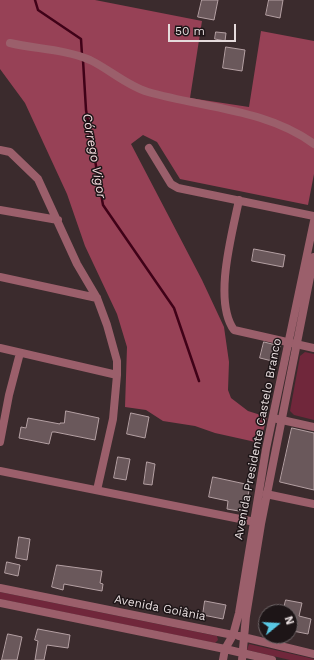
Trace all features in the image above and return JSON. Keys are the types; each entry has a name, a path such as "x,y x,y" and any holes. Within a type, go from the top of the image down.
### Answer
{"street":[{"path":"10,43 76,55 90,60 146,92 270,120 302,136 314,144"},
{"path":"148,148 171,184 178,188 314,216"},
{"path":"0,150 10,152 38,179 78,264 97,298 107,325 117,360 113,420 97,490"},
{"path":"239,200 224,284 227,315 234,330 314,348"},
{"path":"0,210 58,220"},
{"name":"Avenida Presidente Castelo Branco","path":"242,656 257,523 273,418 312,258 314,222"},
{"path":"0,276 97,298"},
{"name":"Avenida Presidente Castelo Branco","path":"223,660 225,649 233,635 239,613 257,523 266,494 282,420 292,343"},
{"path":"0,348 117,375"},
{"path":"0,442 20,353"},
{"path":"273,418 314,427"},
{"path":"0,471 257,523"},
{"path":"266,494 314,504"},
{"name":"Avenida Goiânia","path":"0,588 243,637 314,654"},
{"path":"0,603 225,649 242,656 272,660"}],"shaded area":[{"path":"0,0 95,0 202,21 190,98 249,107 261,31 314,41 314,174 308,205 180,179 157,142 143,135 131,144 202,280 224,327 229,362 228,390 231,398 248,411 267,417 260,443 215,433 195,426 163,421 146,410 125,407 127,347 117,314 85,246 67,194 25,103 0,69"},
{"path":"305,352 314,354 314,420 294,415 290,411 300,356"},
{"path":"0,592 217,636 218,640 215,643 0,599"},
{"path":"249,644 314,660 290,660 247,650"}],"building":[{"path":"202,0 218,0 214,20 198,17"},
{"path":"269,0 283,0 280,18 266,15"},
{"path":"216,32 226,33 225,41 215,39"},
{"path":"226,47 245,50 242,71 223,68"},
{"path":"254,249 285,255 283,267 252,261"},
{"path":"264,342 280,346 276,362 260,358"},
{"path":"66,411 99,418 95,440 55,432 52,432 49,444 19,438 21,427 26,428 28,418 60,424 64,423"},
{"path":"131,413 149,417 145,438 127,434"},
{"path":"292,428 314,433 314,490 280,482"},
{"path":"118,457 130,459 126,480 114,478"},
{"path":"147,462 155,464 152,485 144,484"},
{"path":"213,477 250,485 245,512 227,509 228,501 209,497"},
{"path":"19,537 30,539 27,560 16,558"},
{"path":"7,562 20,565 18,576 5,573"},
{"path":"57,565 102,571 100,583 103,584 102,591 64,584 63,590 52,587"},
{"path":"286,600 302,603 299,616 311,619 308,634 298,632 298,604 285,604"},
{"path":"205,601 226,605 223,619 203,615"},
{"path":"38,629 70,635 68,648 47,645 44,660 35,660 38,641 35,640"},
{"path":"8,634 22,637 17,660 2,660"}],"waterway":[{"name":"Córrego Vigor","path":"35,0 38,10 81,39 82,55"},
{"name":"Córrego Vigor","path":"83,60 86,110 103,205 174,308 199,381"}]}
